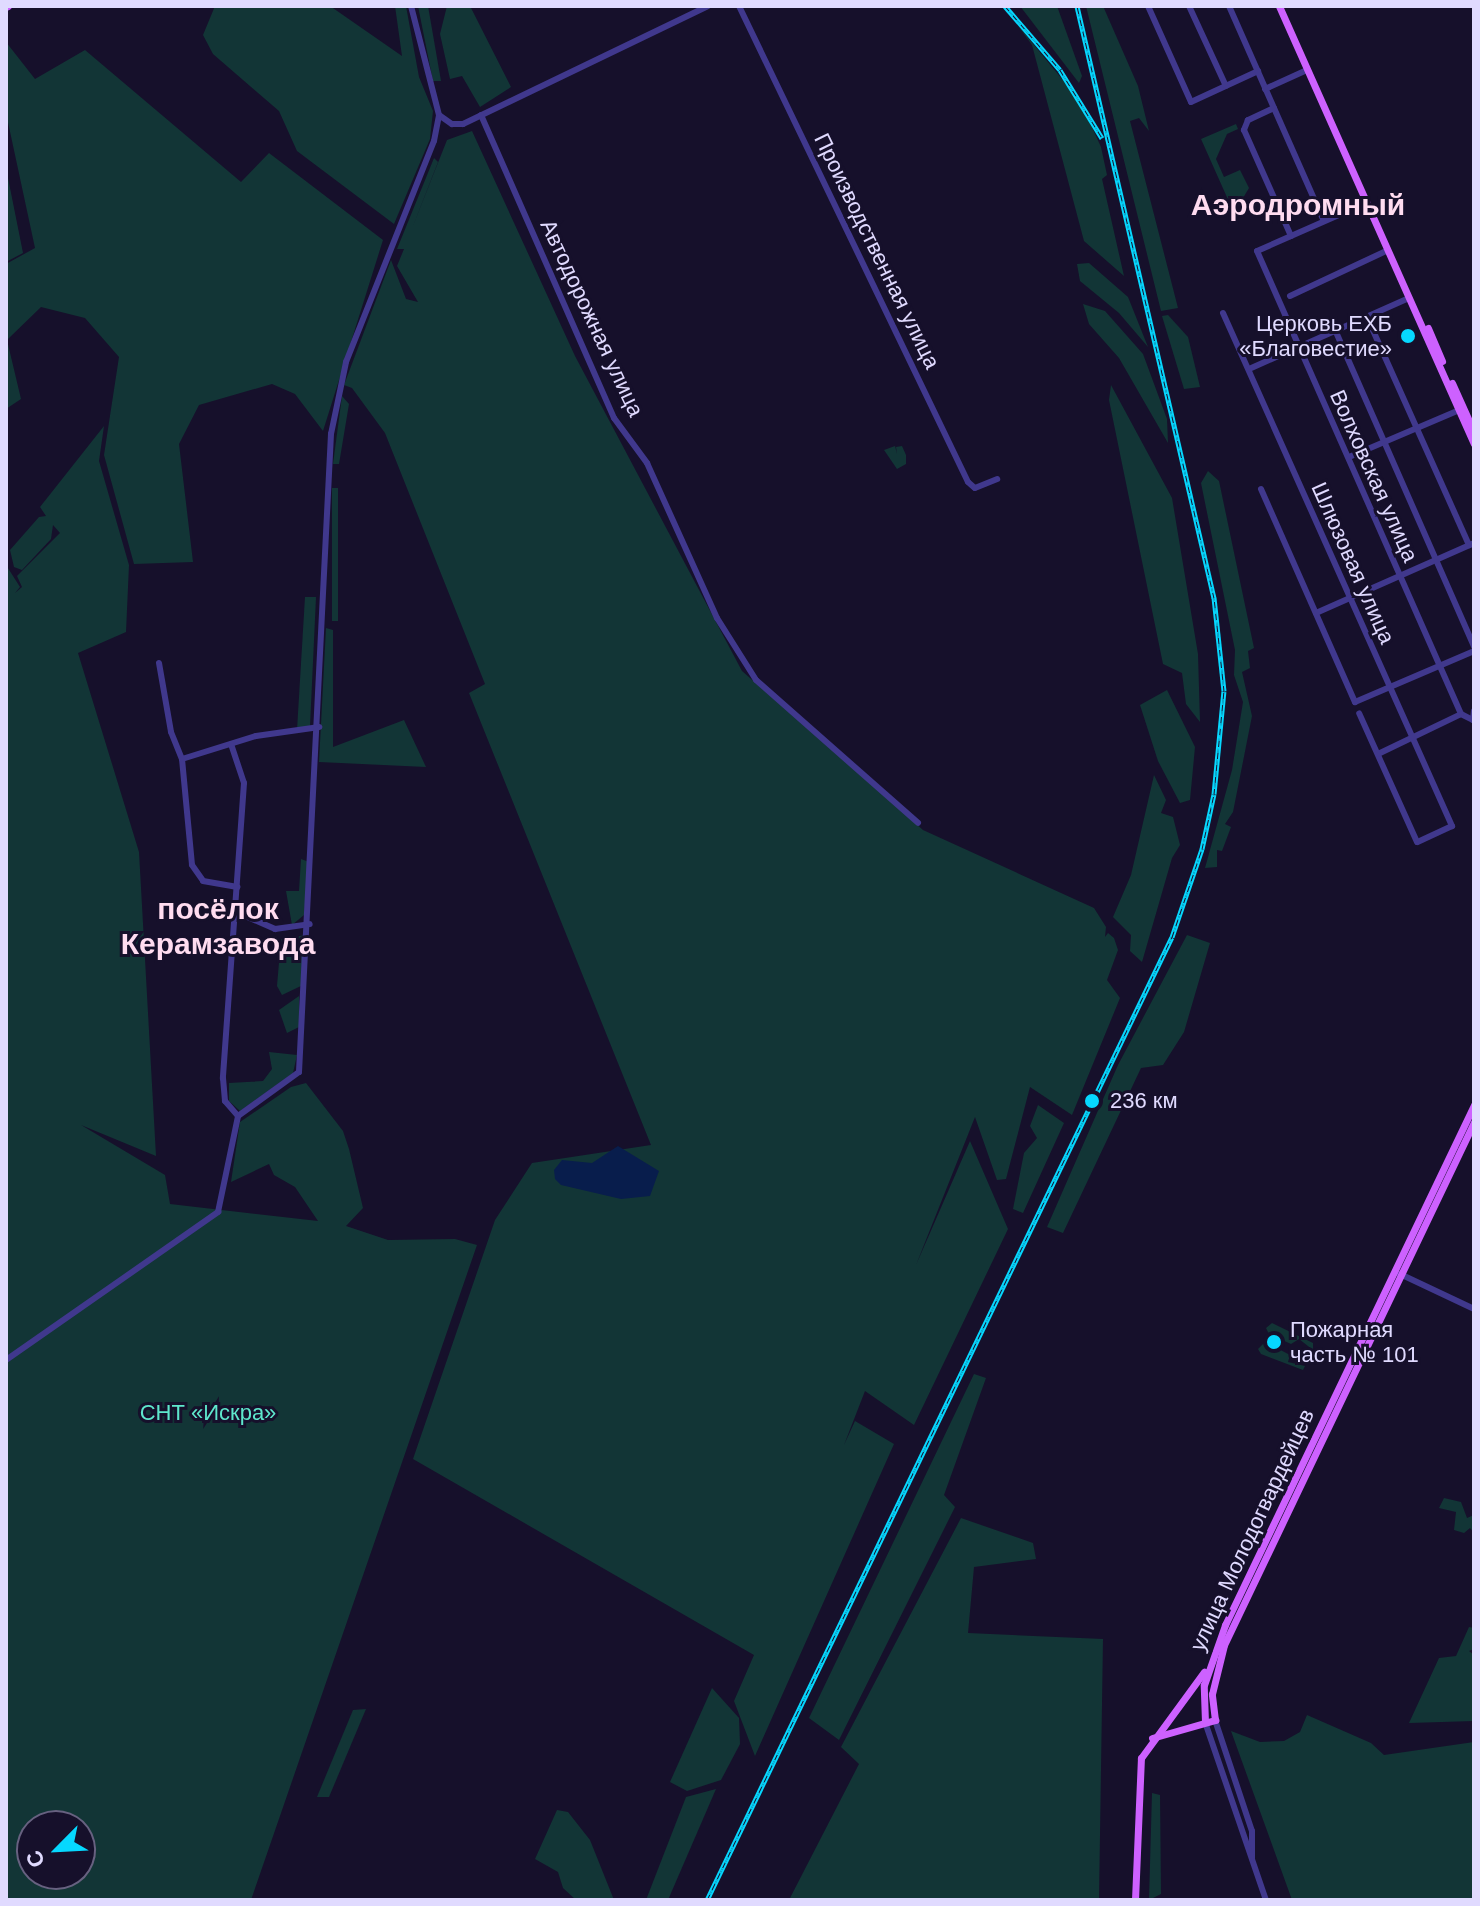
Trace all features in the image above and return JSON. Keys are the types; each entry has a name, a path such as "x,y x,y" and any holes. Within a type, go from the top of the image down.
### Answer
{"main road":[{"path":"1281,6 1474,444"},
{"path":"1461,409 1474,432"},
{"name":"улица Молодогвардейцев","path":"1468,1133 1474,1106"},
{"name":"улица Молодогвардейцев","path":"1205,1722 1203,1695 1209,1663 1474,1122"},
{"name":"улица Молодогвардейцев","path":"1215,1720 1212,1694 1224,1645 1302,1472"},
{"path":"1135,1900 1139,1767 1152,1738 1189,1696 1209,1663"},
{"path":"1152,1738 1215,1720"}],"street":[{"path":"6,1360 218,1212 238,1116 299,1072 310,924 330,459 339,385 434,141 439,115 411,6"},
{"path":"439,115 452,124 481,115 708,6"},
{"name":"Производственная улица","path":"739,6 968,482 975,488 997,479"},
{"path":"1148,6 1191,102 1258,71"},
{"path":"1189,6 1226,86"},
{"path":"1229,6 1324,221"},
{"path":"1265,89 1309,69"},
{"path":"1274,108 1248,120 1244,130 1291,236 1368,202"},
{"name":"Автодорожная улица","path":"481,115 614,418 647,463 709,601 747,666 918,823"},
{"name":"Волховская улица","path":"1291,236 1257,251 1461,714"},
{"path":"1290,296 1390,249"},
{"path":"1249,369 1411,298"},
{"name":"Шлюзовая улица","path":"1223,313 1452,826 1417,842 1378,754"},
{"path":"1316,613 1472,544 1416,430 1367,317"},
{"path":"1261,489 1355,702 1474,649 1336,332"},
{"path":"1349,457 1461,409"},
{"path":"159,663 171,732 182,759 196,874 203,881 237,887"},
{"path":"1359,713 1378,754 1461,714 1473,720 1474,711"},
{"path":"182,759 231,744 319,727"},
{"path":"231,744 244,783 223,1078 225,1101 238,1116"},
{"path":"234,911 275,929 310,924"},
{"path":"1398,1273 1474,1309"},
{"name":"улица Молодогвардейцев","path":"1215,1720 1252,1831 1252,1862"},
{"name":"улица Молодогвардейцев","path":"1205,1722 1252,1862"},
{"path":"1252,1862 1266,1900"}],"green space":[{"path":"215,6 330,6 402,56 395,6 406,6 419,77 433,111 430,139 394,224 297,151 279,111 213,54 203,35"},
{"path":"418,6 428,6 441,81 433,81"},
{"path":"447,6 470,6 511,87 480,107 462,76 450,79 440,34"},
{"path":"1020,6 1057,6 1082,76 1079,83"},
{"path":"1086,6 1103,6 1138,86 1149,131 1139,118 1130,121 1178,308 1161,311"},
{"path":"1016,23 1080,101 1101,147 1107,175 1102,179 1124,276 1084,241 1032,45"},
{"path":"6,42 35,79 85,50 241,182 269,153 383,240 323,431 295,394 272,384 199,405 179,444 193,562 134,564 104,455 119,357 85,318 41,307 7,340 21,399 6,409 6,264 35,248 6,113"},
{"path":"1236,124 1238,129 1227,134 1216,159 1224,177 1240,170 1249,188 1234,213 1201,139"},
{"path":"472,131 575,356 742,671 923,830 1094,908 1106,927 1105,937 1108,933 1114,938 1118,950 1107,980 1120,998 1072,1115 1030,1087 1006,1179 997,1180 975,1117 916,1265 970,1141 1008,1229 914,1425 865,1391 844,1445 855,1421 894,1444 755,1756 734,1701 754,1655 413,1459 495,1220 532,1163 651,1145 469,693 485,684 385,433 352,388 344,385 391,260 406,299 418,302 397,266 404,249 397,249 434,158 438,162 411,231 447,140"},
{"path":"6,168 23,253 6,262"},
{"path":"1089,263 1128,297 1148,347 1119,313 1080,281 1077,264"},
{"path":"1083,304 1105,311 1143,354 1167,419 1168,443 1119,358 1089,324"},
{"path":"1168,315 1188,337 1200,387 1184,389 1162,316"},
{"path":"1111,385 1172,498 1198,654 1200,722 1186,704 1182,673 1163,664 1109,400"},
{"path":"342,396 349,404 339,464 333,464"},
{"name":"СНТ «Искра»","path":"104,426 99,461 129,565 126,632 78,653 139,852 156,1156 81,1125 165,1175 170,1204 318,1221 295,1187 274,1175 269,1164 231,1182 240,1122 291,1087 306,1083 343,1131 349,1149 363,1208 346,1226 388,1240 455,1239 477,1245 251,1900 6,1900 6,565 20,587 15,593 22,587 17,576 60,533 53,525 51,539 22,570 14,567 10,550 39,517 46,516 40,507"},
{"path":"895,446 897,454 896,447 902,446 906,455 906,464 897,469 884,450"},
{"path":"1208,471 1219,481 1254,648 1248,651 1250,668 1242,672 1252,716 1233,812 1225,824 1231,827 1222,851 1217,850 1217,867 1205,868 1232,770 1243,702 1234,675 1235,650 1201,483"},
{"path":"332,488 338,488 338,621 332,621"},
{"path":"305,597 316,597 310,726 297,730"},
{"path":"326,628 333,630 333,747 404,720 426,767 319,762"},
{"path":"1167,690 1195,747 1190,800 1180,803 1158,761 1140,705"},
{"path":"1154,775 1166,800 1161,813 1173,817 1180,845 1172,858 1142,962 1130,951 1131,935 1113,917 1131,875"},
{"path":"301,859 309,862 304,915 292,925 286,891 299,891"},
{"path":"306,935 303,985 282,995 277,986 281,939"},
{"path":"1187,935 1210,943 1184,1032 1163,1065 1141,1068 1063,1233 1047,1227 1118,1065"},
{"path":"299,996 299,1027 287,1033 279,1010"},
{"path":"269,1052 297,1055 293,1073 240,1111 229,1101 229,1083 263,1081 272,1069"},
{"path":"1038,1105 1064,1123 1023,1213 1013,1209 1024,1153 1037,1138 1030,1126"},
{"path":"1272,1323 1313,1343 1313,1350 1299,1339 1291,1344 1269,1334 1266,1328"},
{"path":"1265,1342 1290,1355 1288,1362 1305,1366 1303,1370 1261,1354 1258,1349"},
{"path":"974,1374 986,1378 944,1495 955,1507 839,1740 809,1718"},
{"path":"1444,1498 1461,1502 1467,1518 1474,1515 1474,1533 1470,1528 1464,1533 1454,1530 1456,1512 1439,1508"},
{"path":"961,1518 1033,1543 1036,1559 974,1567 968,1633 1103,1639 1099,1900 789,1900 859,1764 841,1747"},
{"path":"1469,1627 1474,1628 1474,1649 1469,1651 1474,1655 1474,1721 1409,1723 1439,1658 1456,1656"},
{"path":"712,1688 739,1718 740,1744 721,1780 687,1791 670,1782"},
{"path":"366,1709 329,1797 317,1797 353,1710"},
{"path":"1307,1715 1371,1743 1384,1755 1474,1742 1474,1900 1292,1900 1231,1731 1260,1742 1284,1741 1300,1732"},
{"path":"716,1789 668,1900 646,1900 686,1797"},
{"path":"1152,1793 1160,1795 1161,1894 1149,1900"},
{"path":"557,1810 568,1812 590,1840 614,1900 576,1900 563,1888 558,1872 535,1859"}],"water":[{"path":"618,1146 659,1171 650,1196 621,1199 561,1185 555,1179 554,1170 562,1160 592,1163"}],"railway":[{"path":"1005,6 1060,70 1102,138"},
{"path":"707,1900 1172,937 1202,849 1214,794 1224,691 1214,598 1077,6"}],"place":[{"name":"Церковь ЕХБ «Благовестие»","path":"1408,336"},
{"name":"236 км","path":"1092,1101"},
{"name":"Пожарная часть № 101","path":"1274,1342"}],"district":[{"name":"Аэродромный","path":"1298,205"},
{"name":"посёлок Керамзавода","path":"218,926"}]}
